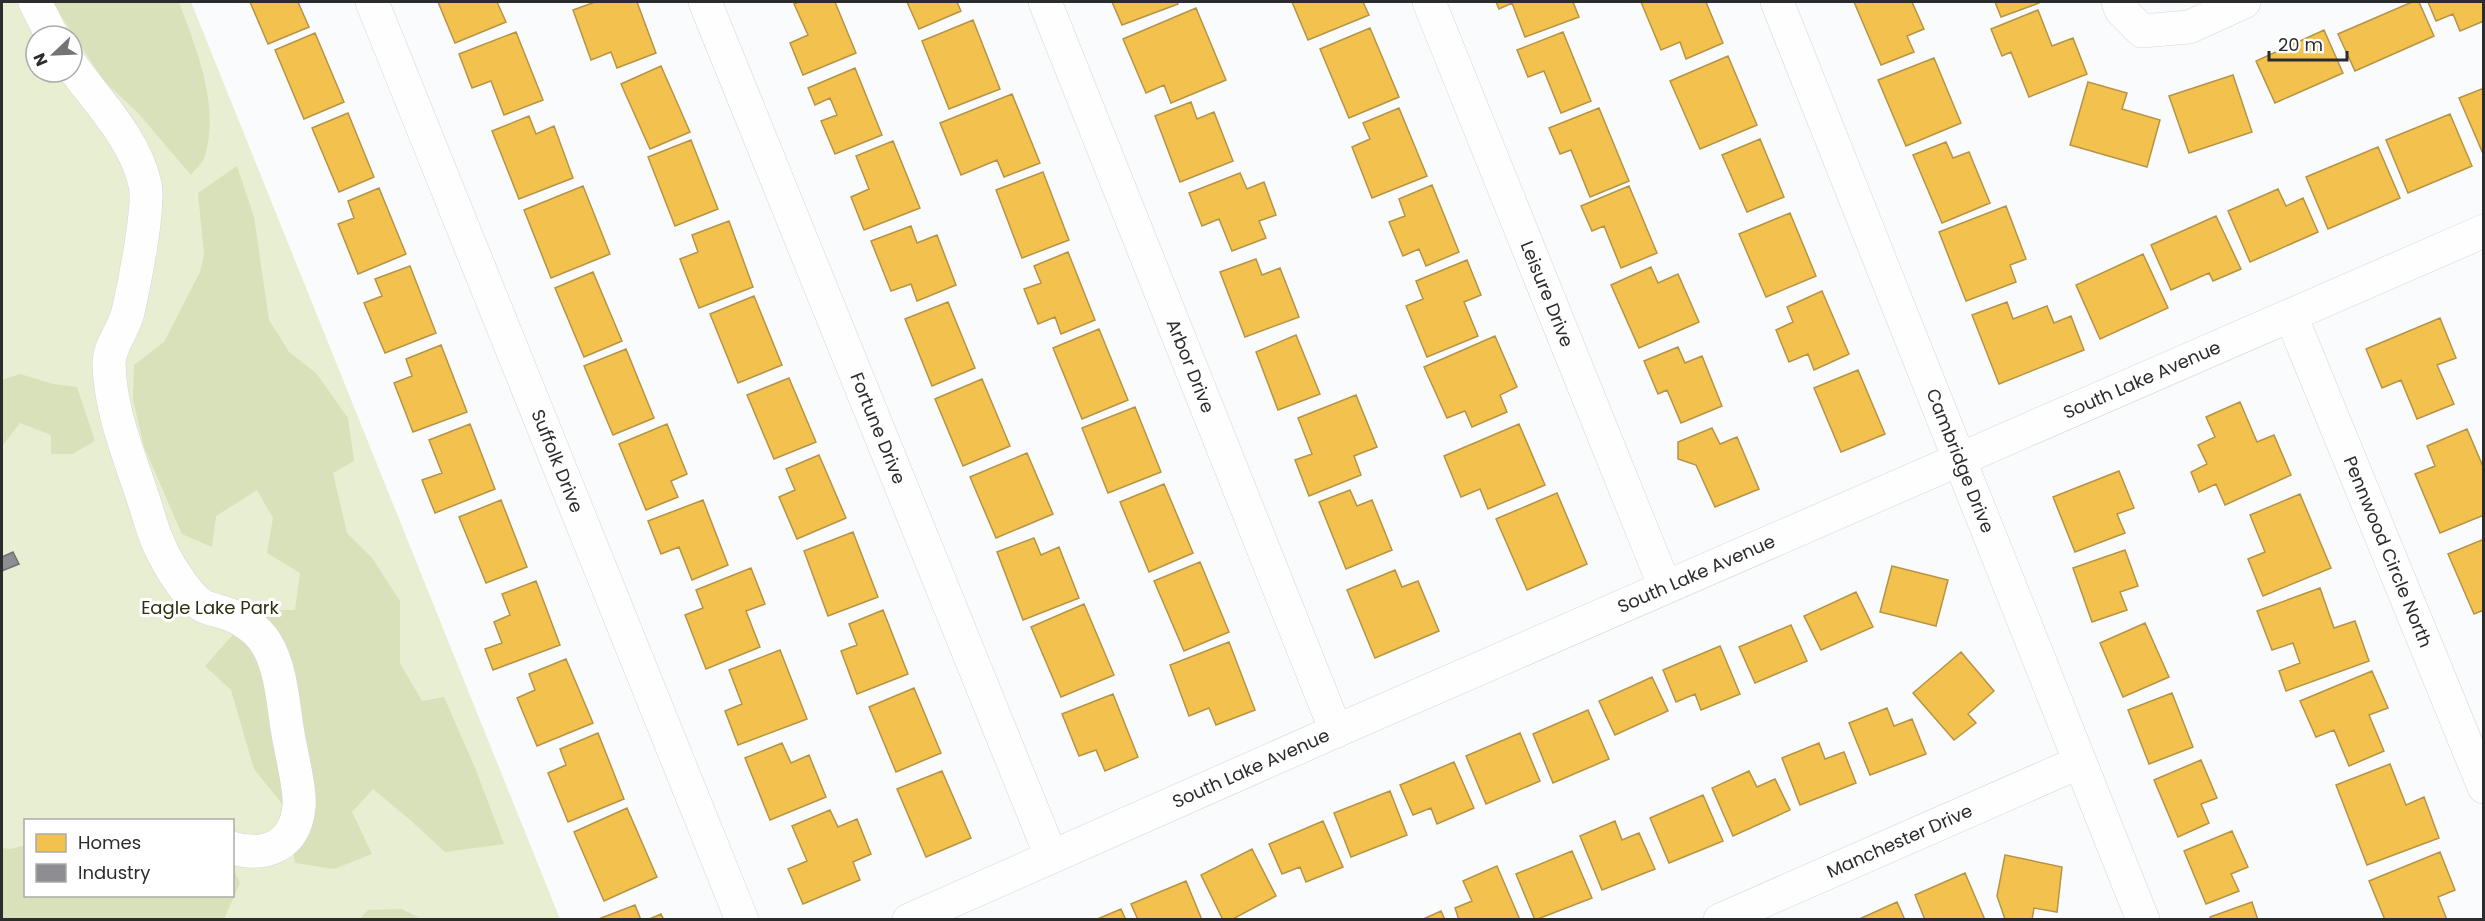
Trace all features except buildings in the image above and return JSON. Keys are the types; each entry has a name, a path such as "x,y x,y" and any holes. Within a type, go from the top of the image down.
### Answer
{"street":[{"path":"35,2 46,24"},
{"name":"Suffolk Drive","path":"372,2 742,920"},
{"name":"Fortune Drive","path":"705,2 1051,856"},
{"name":"Arbor Drive","path":"1045,2 1336,731"},
{"name":"Leisure Drive","path":"1429,2 1665,587"},
{"name":"Cambridge Drive","path":"1777,2 2144,920"},
{"path":"2118,2 2121,10 2142,32 2189,27 2244,2"},
{"path":"84,82 124,137 138,162 146,186 146,209 128,315 115,341 109,362 115,411 160,548 183,585 200,605 248,624 266,642 273,658 280,687 300,806 293,831 278,846 262,851 249,853 234,849"},
{"name":"South Lake Avenue","path":"909,920 1665,587 2484,231"},
{"name":"Pennwood Circle North","path":"2291,316 2484,787"},
{"name":"Manchester Drive","path":"1720,920 2080,762"}],"green space":[{"name":"Eagle Lake Park","path":"2,2 191,2 560,919 2,920"},
{"path":"52,2 179,2 199,58 210,117 205,156 191,175 138,113 104,81 84,51 84,24 66,24"},
{"path":"237,166 254,217 269,320 289,352 316,373 348,418 354,461 333,473 347,533 372,558 400,601 400,663 422,701 444,697 475,768 504,844 445,852 373,789 352,812 372,854 334,869 295,863 287,810 254,769 231,690 205,666 255,610 295,610 300,573 267,553 273,518 257,490 216,516 212,547 182,534 144,447 133,399 134,365 164,342 200,272 204,254 198,193"},
{"path":"20,374 53,384 77,387 95,441 72,454 51,454 51,435 20,423 2,446 2,380"},
{"path":"24,845 24,897 234,897 224,919 2,919 2,848 11,849"},
{"path":"234,871 240,883 234,896"},
{"path":"402,909 421,919 360,919 368,910"}]}
